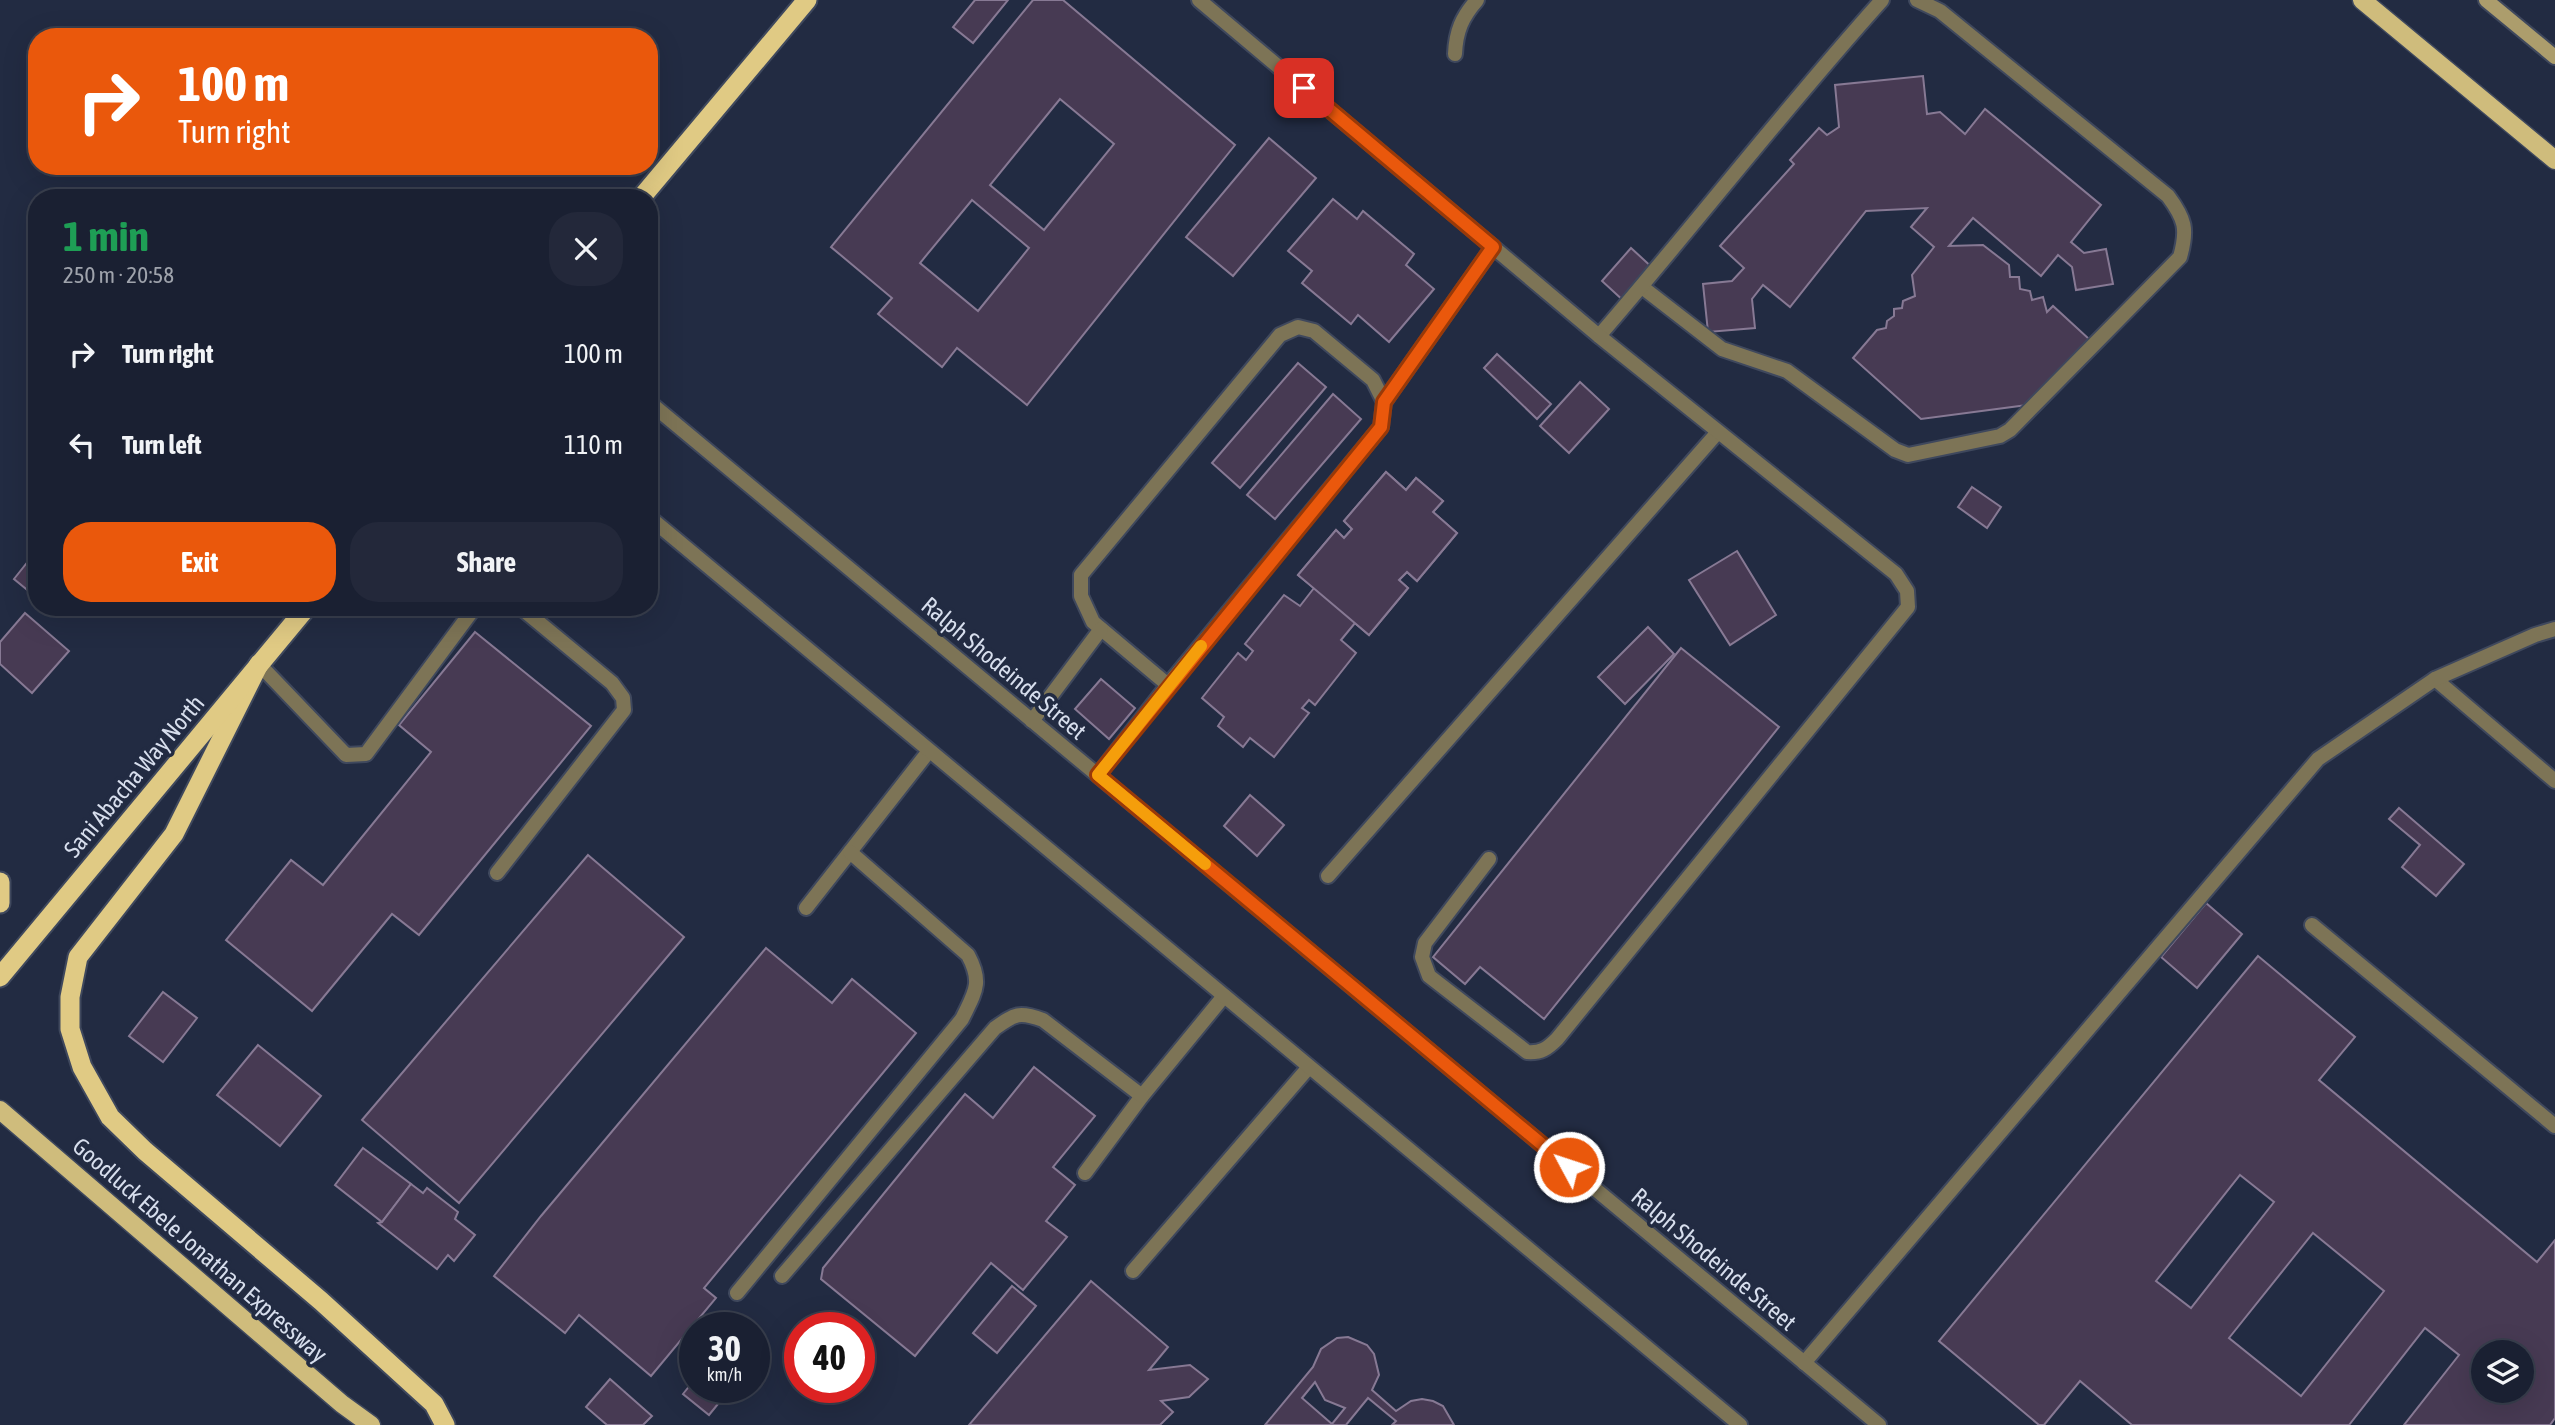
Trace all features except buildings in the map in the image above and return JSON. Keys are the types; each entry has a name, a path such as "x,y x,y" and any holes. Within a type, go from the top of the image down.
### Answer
{"highway":[{"path":"649,189 807,0"},
{"name":"Sani Abacha Way North","path":"0,976 299,616"},
{"path":"259,664 174,834 78,957 70,997 70,1030 82,1068 110,1116 145,1151 321,1301 434,1404 445,1425"},
{"path":"0,882 0,902"}],"main road":[{"path":"2362,0 2555,160"},
{"path":"2486,0 2555,57"},
{"name":"Goodluck Ebele Jonathan Expressway","path":"0,1110 342,1404 371,1425"}],"street":[{"path":"1199,0 1600,336 1896,575 1907,591 1909,607 1557,1039 1538,1053 1527,1052 1429,976 1422,957 1425,943 1489,859"},
{"path":"1455,54 1455,37 1460,23 1477,0"},
{"path":"1600,336 1811,79 1882,0"},
{"path":"1642,287 1722,349 1787,372 1895,450 1908,454 2000,436 2010,430 2180,257 2185,241 2185,228 2180,213 2168,196 1940,11 1917,0"},
{"path":"1098,775 1168,685 1381,427 1384,402 1493,247"},
{"path":"1168,685 1093,622 1081,596 1081,575 1280,335 1298,327 1314,331 1373,380 1384,402"},
{"name":"Ralph Shodeinde Street","path":"658,409 1879,1425"},
{"path":"1328,876 1718,432"},
{"path":"658,525 1740,1425"},
{"path":"259,664 346,755 366,754 468,616"},
{"path":"497,873 624,710 624,698 612,683 531,616"},
{"path":"1032,721 1101,629"},
{"path":"1804,1363 2318,759 2435,678 2555,629"},
{"path":"2435,678 2555,780"},
{"path":"806,908 929,751"},
{"path":"737,1293 962,1019 975,994 978,981 968,955 850,852"},
{"path":"2312,925 2555,1126"},
{"path":"1085,1173 1142,1096 1224,996"},
{"path":"782,1276 995,1028 1011,1017 1025,1013 1042,1020 1142,1096"},
{"path":"1133,1271 1309,1067"}],"slow traffic":[{"path":"1201,646 1098,775 1205,864"}],"route":[{"path":"1304,88 1493,247 1384,402 1381,427 1168,685 1098,775 1569,1167"}]}
